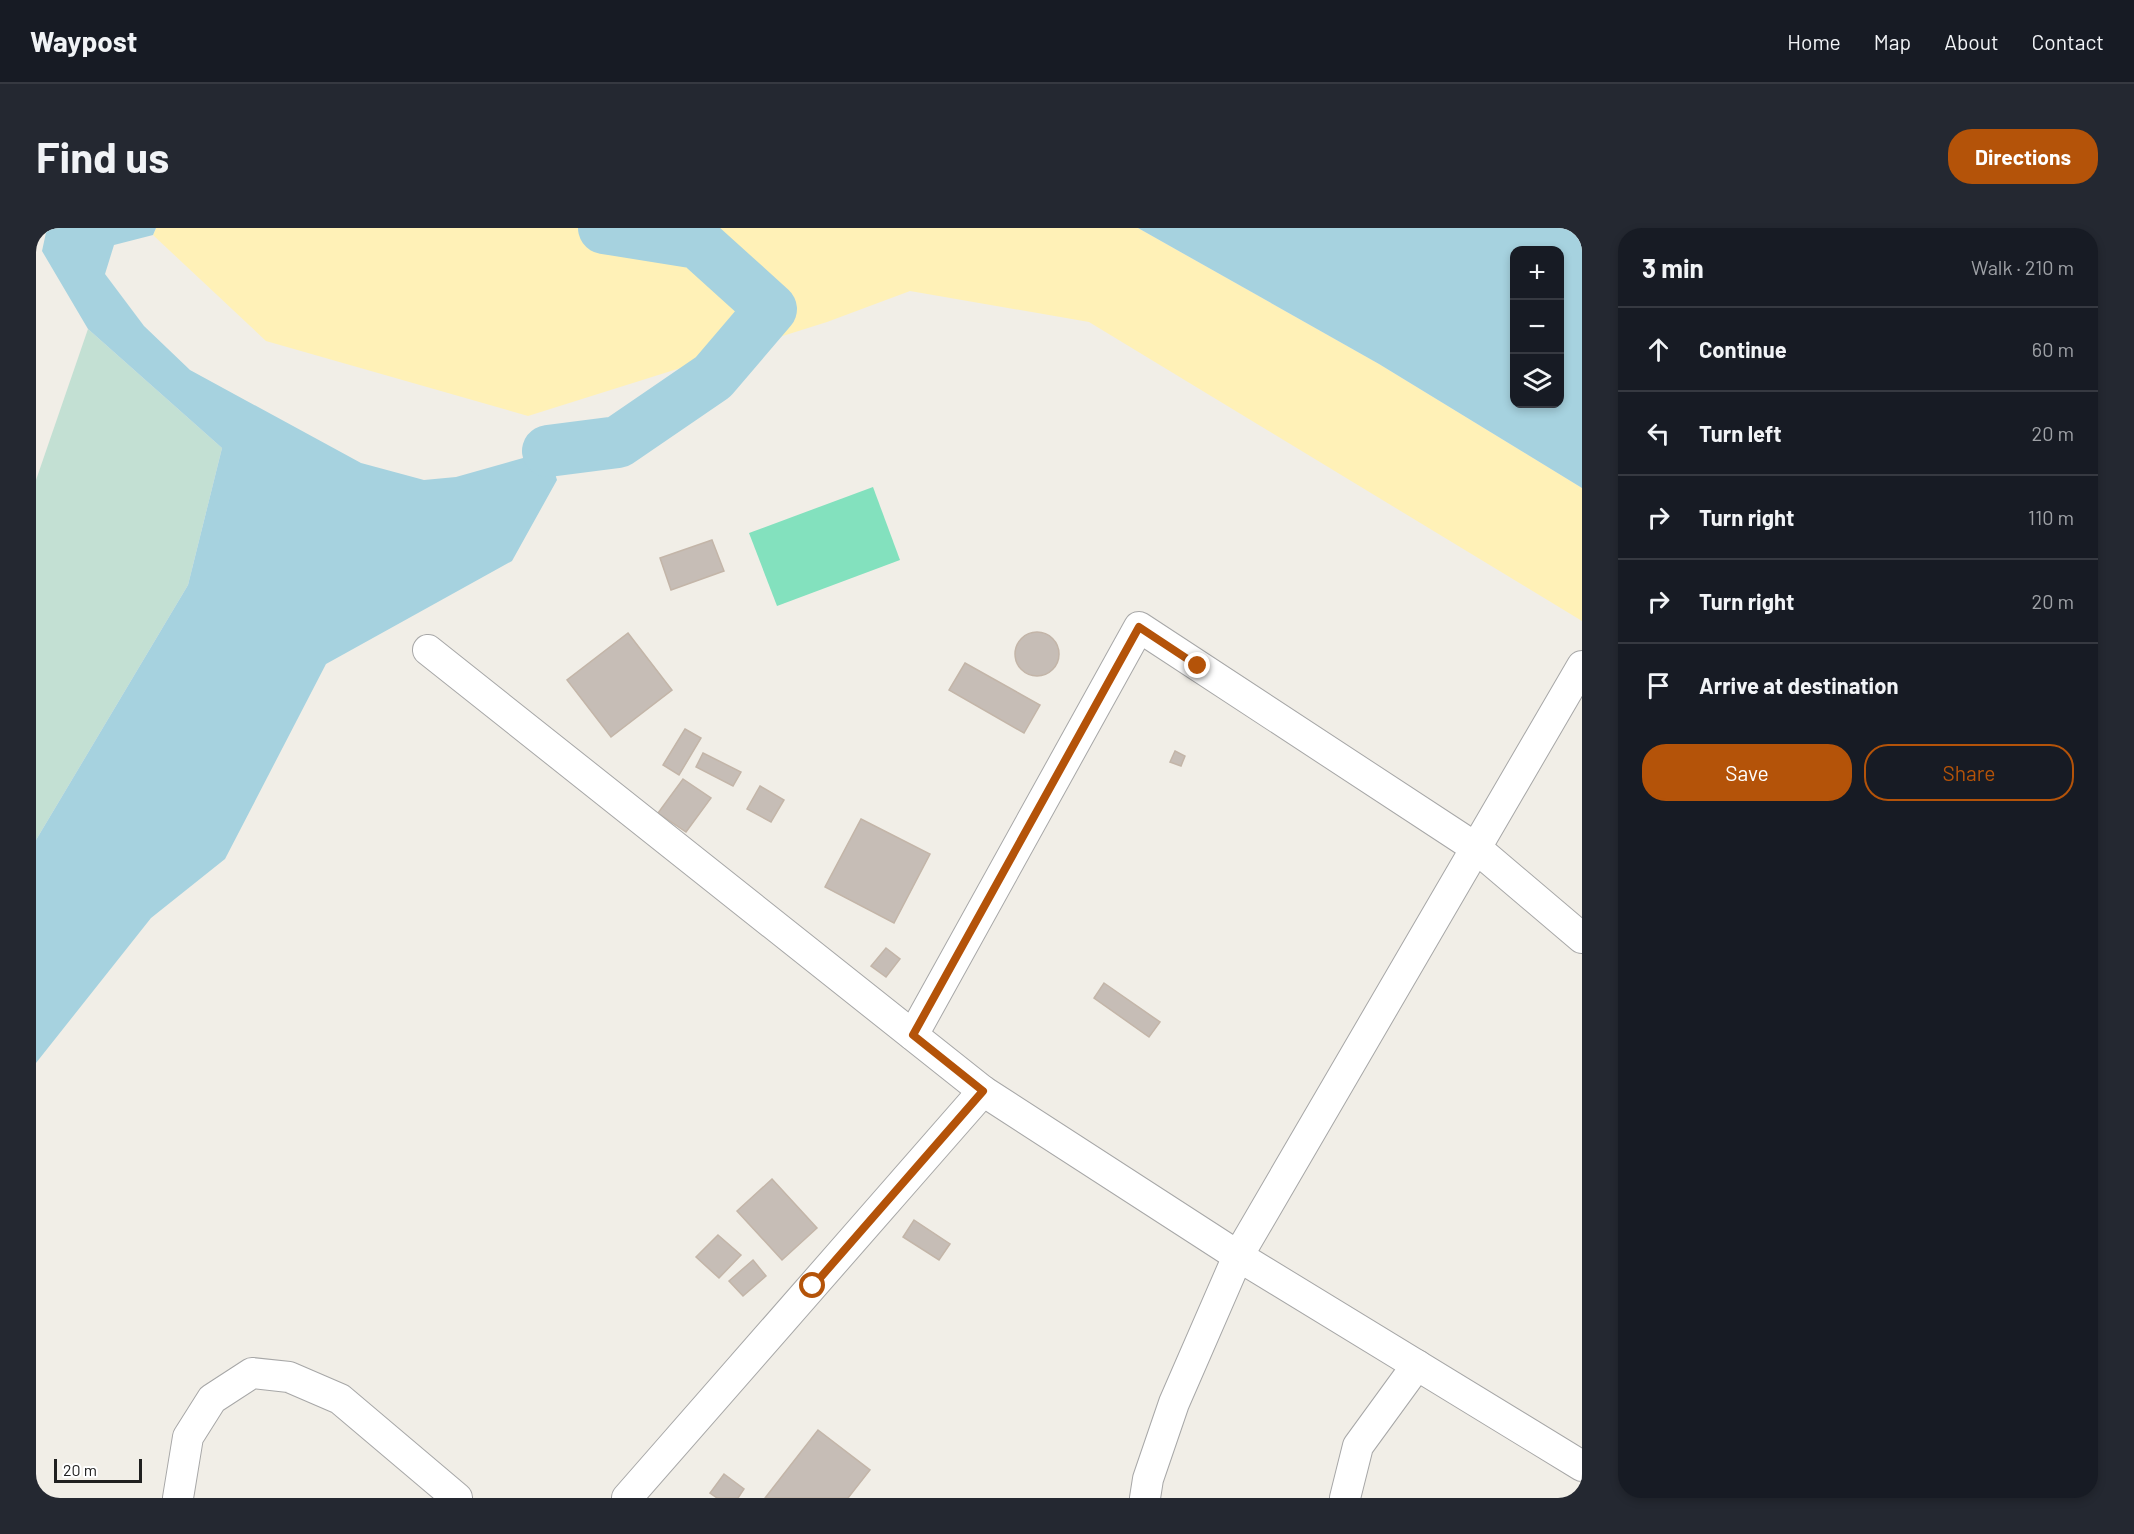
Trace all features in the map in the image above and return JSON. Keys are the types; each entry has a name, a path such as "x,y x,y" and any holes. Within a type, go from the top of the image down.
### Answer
{"street":[{"path":"913,1035 1139,627 1476,848 1582,938"},
{"path":"428,651 983,1091 1238,1256 1582,1466"},
{"path":"1145,1498 1148,1479 1174,1402 1238,1256 1582,666"},
{"path":"627,1498 983,1091"},
{"path":"1345,1498 1358,1446 1417,1365"},
{"path":"178,1498 188,1437 212,1399 252,1373 290,1377 340,1399 457,1498"}],"green space":[{"path":"88,329 222,448 188,585 36,840 36,480"},
{"path":"873,487 900,560 777,606 749,533"}],"sand":[{"path":"156,228 1138,228 1379,364 1582,488 1582,621 1089,322 910,291 827,322 528,416 266,341 153,235"}],"water":[{"path":"47,228 156,228 153,235 114,245 105,274 144,326 190,370 361,463 424,480 456,477 548,451 557,480 512,561 326,664 225,859 151,918 36,1063 36,840 188,585 222,448 88,329 42,251"},
{"path":"1138,228 1582,228 1582,488 1379,364"}],"building":[{"path":"712,540 724,571 671,590 660,558"},
{"path":"1037,632 1053,638 1059,654 1053,670 1037,676 1021,670 1015,654 1021,638"},
{"path":"628,633 672,690 611,737 567,680"},
{"path":"965,663 1040,705 1024,733 949,690"},
{"path":"685,729 701,738 679,775 663,765"},
{"path":"1175,751 1185,756 1181,766 1170,762"},
{"path":"703,753 741,772 733,786 696,767"},
{"path":"683,779 711,798 686,832 658,813"},
{"path":"760,786 784,800 771,822 747,809"},
{"path":"861,819 930,854 894,923 825,887"},
{"path":"886,948 900,959 886,977 871,966"},
{"path":"1104,983 1160,1022 1149,1037 1094,998"},
{"path":"772,1179 817,1228 782,1260 737,1211"},
{"path":"914,1220 950,1244 939,1260 903,1237"},
{"path":"718,1235 741,1255 719,1278 696,1257"},
{"path":"753,1260 766,1276 743,1296 729,1281"},
{"path":"818,1430 870,1470 848,1498 765,1498"},
{"path":"724,1474 744,1489 738,1498 717,1498 710,1493"}],"waterway":[{"path":"548,451 618,442 713,377 771,309 698,243 604,228"}],"route":[{"path":"813,1286 983,1091 913,1035 1139,627 1198,666"}]}
